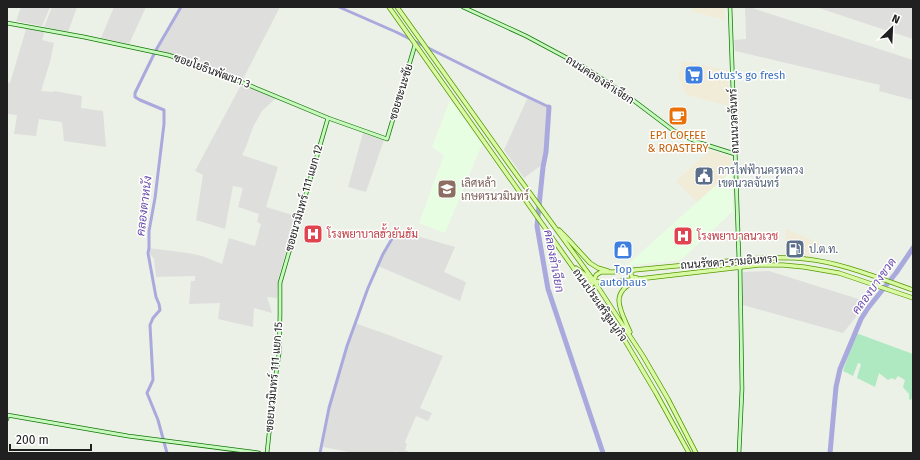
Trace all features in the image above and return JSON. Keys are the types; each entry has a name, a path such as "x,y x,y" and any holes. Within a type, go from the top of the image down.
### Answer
{"main road":[{"name":"ถนนประเสริฐมนูกิจ","path":"389,7 618,329 640,364 689,453"},
{"name":"ถนนประเสริฐมนูกิจ","path":"397,7 606,298 661,388 696,453"},
{"path":"552,224 566,236 590,264 613,272"},
{"name":"ถนนรัชดา-รามอินทรา","path":"594,281 595,277 601,272 760,258 782,258 806,259 842,266 913,290"},
{"path":"570,263 594,281 591,288 605,312"},
{"name":"ถนนรัชดา-รามอินทรา","path":"579,275 591,282 594,281 604,283 760,265 804,267 839,274 913,298"},
{"path":"634,270 631,272 632,277 640,279"},
{"path":"634,342 618,302 619,296 625,286 640,279"},
{"path":"600,302 606,298"},
{"path":"685,446 691,442"}],"street":[{"name":"ถนนคลองลำเจียก","path":"463,7 526,36 582,66 625,94 674,132 697,142 735,154"},
{"name":"ถนนนวลจันทร์","path":"730,7 739,260"},
{"name":"ซอยโยธินพัฒนา 3","path":"7,23 84,37 179,58 210,68 328,118 387,139"},
{"name":"ซอยชะนะชัย","path":"387,139 415,44"},
{"name":"ซอยนวมินทร์ 111 แยก 12","path":"281,278 328,118"},
{"path":"739,453 742,389 740,267"},
{"name":"ซอยนวมินทร์ 111 แยก 15","path":"267,453 279,350 279,289 281,278"},
{"path":"7,419 8,415 162,441 259,453"}],"shaded area":[{"path":"21,7 50,7 42,26 16,21"},
{"path":"52,7 77,7 68,32 44,27"},
{"path":"114,7 146,7 129,44 101,38"},
{"path":"182,7 280,7 243,79 183,58 157,51"},
{"path":"693,7 724,7 725,20 691,11"},
{"path":"745,7 749,7 913,60 913,100 879,91 880,85 735,51 734,40 746,39"},
{"path":"816,7 913,7 913,39 864,23"},
{"path":"27,26 45,30 42,40 54,43 41,91 54,91 82,96 81,108 103,111 106,147 64,141 62,122 39,119 36,136 14,134 17,115 7,114 7,82 10,83"},
{"path":"682,61 728,70 729,106 687,95 680,81 678,81"},
{"path":"242,83 276,98 262,111 253,127 242,155 278,167 266,207 296,216 278,280 277,298 267,297 272,313 254,308 253,327 218,319 220,303 189,304 191,281 195,281 195,276 156,277 154,259 150,254 149,248 202,256 222,264 229,238 255,246 261,224 257,222 259,214 238,207 243,188 233,186 225,229 196,220 203,175 195,171"},
{"path":"528,97 549,107 546,152 543,164 524,178 504,150"},
{"name":"เลิศหล้า เกษตรนวมินทร์","path":"450,100 482,144 445,233 419,223 444,155 432,147"},
{"path":"363,133 384,140 366,192 348,187"},
{"name":"การไฟฟ้านครหลวง เขตนวลจันทร์","path":"710,150 731,157 732,171 697,202 676,181"},
{"name":"โรงพยาบาลนวเวช","path":"732,171 733,211 681,260 626,266"},
{"path":"786,229 819,243 813,258 785,255"},
{"path":"396,230 455,247 444,272 466,282 460,301 378,266"},
{"path":"769,271 868,302 843,333 743,305 743,272"},
{"path":"355,323 443,356 420,408 432,413 428,421 416,416 405,442 407,444 405,450 411,453 401,453 396,451 396,453 354,453 323,447 328,417 338,375"}],"green space":[{"path":"856,333 913,354 913,395 911,400 909,399 909,394 903,387 905,380 898,376 895,380 892,378 888,380 879,373 875,387 857,378 861,364 858,363 853,376 843,371"}],"waterway":[{"name":"คลองตาหนัง","path":"167,453 158,420 147,393 153,380 150,325 153,318 160,310 156,297 148,253 149,231 155,198 164,124 164,110 140,100 135,97 135,93 156,50 181,7"},
{"name":"คลองลำเจียก","path":"339,7 396,32 549,107"},
{"name":"คลองลำเจียก","path":"549,107 546,152 537,226 548,289 603,453"},
{"path":"320,453 329,408 347,346 368,288 383,254 393,237"},
{"name":"คลองบางขวด","path":"830,453 836,387 840,369 861,319 913,248"}],"place":[{"name":"Lotus's go fresh","path":"694,75"},
{"name":"EP.1 COFFEE & ROASTERY","path":"678,116"},
{"name":"การไฟฟ้านครหลวง เขตนวลจันทร์","path":"704,176"},
{"name":"เลิศหล้า เกษตรนวมินทร์","path":"447,189"},
{"name":"โรงพยาบาลฮั้วยันฮัม","path":"313,234"},
{"name":"โรงพยาบาลนวเวช","path":"683,236"},
{"name":"ป.ต.ท.","path":"795,249"},
{"name":"Top autohaus","path":"623,250"}]}
